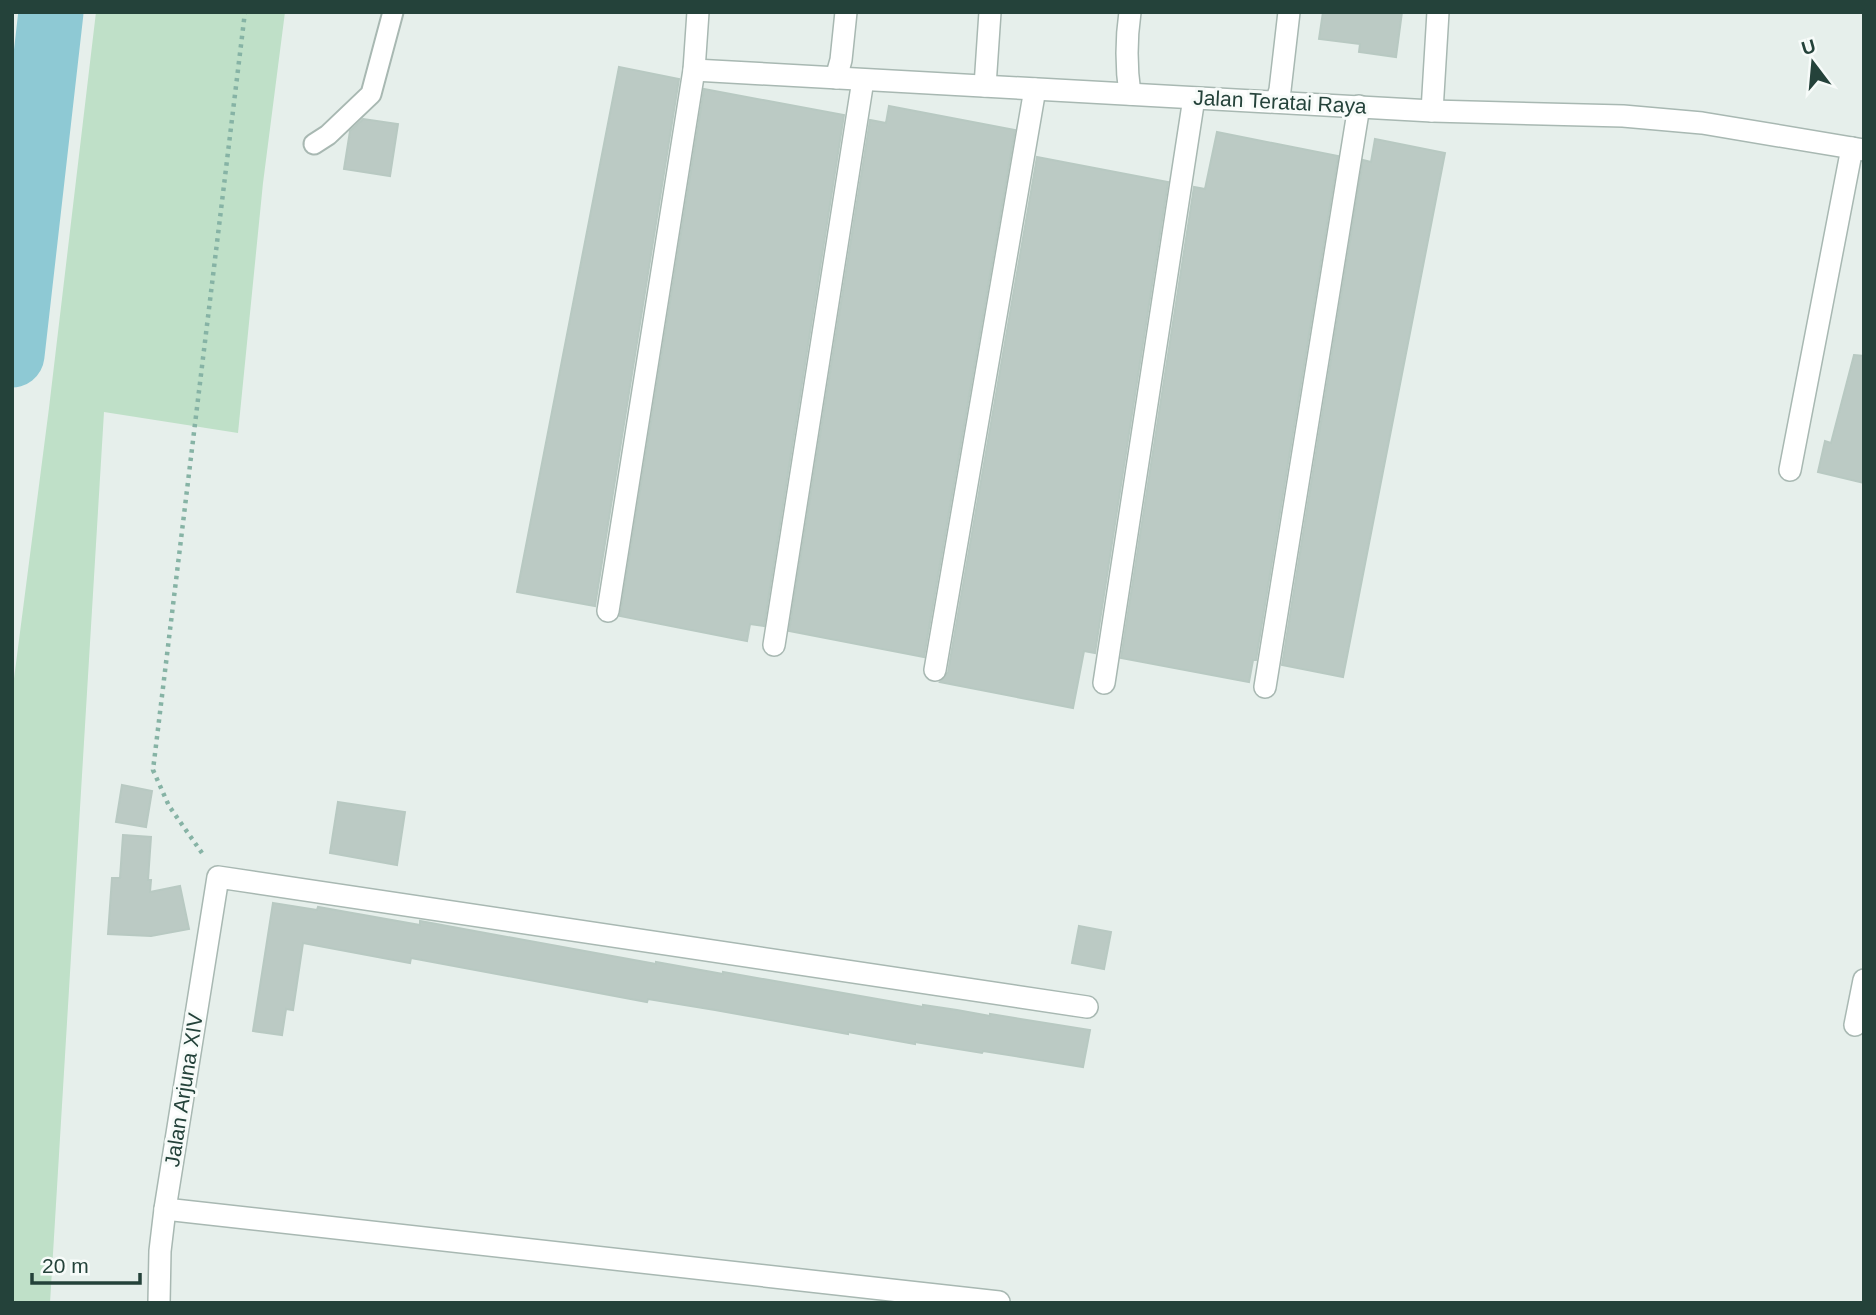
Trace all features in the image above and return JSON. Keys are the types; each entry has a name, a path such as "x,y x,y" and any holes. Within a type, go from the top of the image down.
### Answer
{"street":[{"path":"608,611 694,71 698,12"},
{"path":"839,69 846,12"},
{"path":"1128,84 1127,34 1130,12"},
{"path":"1432,102 1438,12"},
{"path":"1278,96 1289,17"},
{"path":"985,76 988,22"},
{"name":"Jalan Teratai Raya","path":"694,71 839,69 863,80 985,76 1035,89 1128,84 1194,97 1278,96 1359,106 1432,102 1702,123 1858,149"},
{"path":"774,645 863,80"},
{"path":"935,670 1035,89"},
{"path":"1104,683 1194,97"},
{"path":"1265,687 1359,106"},
{"path":"1790,470 1858,149"},
{"path":"218,877 1087,1007"},
{"name":"Jalan Arjuna XIV","path":"159,1303 160,1251 165,1209 218,877"},
{"path":"1855,1025 1864,980"},
{"path":"165,1209 999,1302"}],"lane":[{"path":"314,144 328,135 371,94 393,12"}],"path":[{"path":"218,877 169,806 153,770 244,12"}],"green space":[{"path":"96,12 285,12 263,183 238,433 104,412 50,1303 12,1303 12,694"}],"building":[{"path":"1323,12 1402,12 1396,57 1359,52 1360,44 1319,39"},
{"path":"619,67 679,79 595,606 517,592"},
{"path":"704,89 844,115 764,626 750,624 747,641 620,616"},
{"path":"889,106 1015,130 924,657 789,631 870,120 886,123"},
{"path":"363,119 398,124 390,176 344,169 350,131"},
{"path":"1217,132 1338,156 1256,660 1253,660 1249,682 1121,658 1194,187 1205,189"},
{"path":"1375,139 1445,153 1343,677 1282,665 1363,160 1371,162"},
{"path":"1037,157 1168,182 1095,653 1084,651 1073,708 940,682 948,672"},
{"path":"1854,355 1864,356 1864,483 1818,472 1825,441 1831,443"},
{"path":"122,785 152,791 146,827 116,822"},
{"path":"338,802 405,812 397,865 330,853"},
{"path":"123,835 151,837 148,880 151,880 150,892 180,886 189,929 151,936 108,934 112,878 120,878"},
{"path":"273,903 317,910 318,907 420,925 420,921 656,964 723,972 923,1007 990,1014 1090,1030 1083,1067 848,1034 648,999 647,1002 411,958 410,963 303,943 293,1010 286,1009 282,1035 253,1031"},
{"path":"1079,926 1111,932 1104,969 1072,963"}],"waterway":[{"path":"12,355 51,12"}]}
